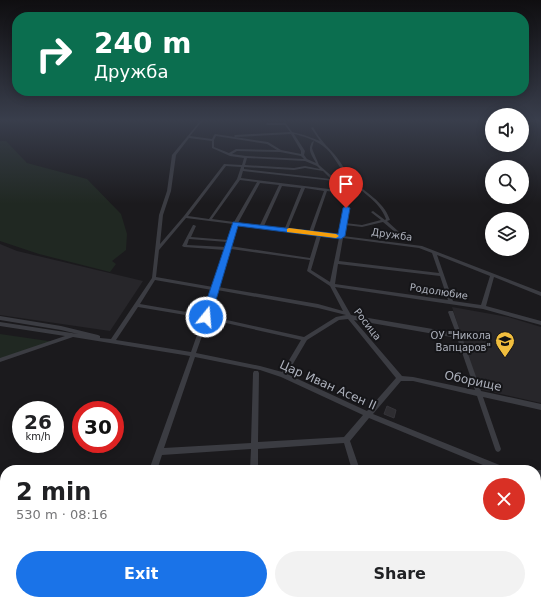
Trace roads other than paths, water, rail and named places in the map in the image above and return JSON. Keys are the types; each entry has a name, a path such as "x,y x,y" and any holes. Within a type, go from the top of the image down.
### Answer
{"street":[{"path":"112,342 154,278 161,214 169,191 174,155 180,148"},
{"path":"216,148 230,154 246,157 306,160 318,165"},
{"path":"276,148 280,151"},
{"path":"301,148 303,151 302,155 306,160"},
{"path":"310,148 318,165 349,193"},
{"path":"326,148 348,176 380,206 388,217 388,220 384,222 362,226 344,224"},
{"path":"230,154 236,150 280,151 302,155"},
{"path":"210,220 239,179 246,157"},
{"path":"157,250 186,217 225,165 334,180 348,176"},
{"path":"244,167 286,169 305,167 323,170"},
{"path":"239,179 349,193"},
{"path":"155,465 206,317 229,248 235,224 259,182"},
{"path":"261,227 281,185"},
{"path":"286,230 303,188"},
{"path":"311,233 326,190"},
{"path":"319,234 311,259 309,271 332,285 349,193"},
{"path":"373,212 397,232"},
{"name":"Дружба","path":"186,217 420,247 541,294"},
{"path":"194,226 184,246 229,248 311,259"},
{"path":"188,238 231,241"},
{"path":"434,253 451,302"},
{"path":"336,262 442,275"},
{"path":"483,307 492,276"},
{"path":"154,278 214,290 318,306 348,315 459,336"},
{"name":"Родолюбие","path":"332,285 483,307 541,323"},
{"name":"Росица","path":"332,285 348,315 400,378"},
{"path":"137,305 206,317 305,339"},
{"path":"451,312 498,449"},
{"path":"283,375 305,339 338,318 348,315"},
{"name":"Цар Иван Асен II","path":"0,318 83,332 112,342"},
{"name":"Цар Иван Асен II","path":"0,324 192,355 260,368 283,375 367,414 492,465"},
{"path":"0,360 83,332"},
{"path":"254,465 256,373"},
{"path":"159,452 254,444 346,440 367,414 381,401 400,378"},
{"name":"Оборище","path":"400,378 413,379 541,407"},
{"path":"346,440 354,465"}],"place":[{"name":"ОУ \"Никола Вапцаров\"","path":"505,358"}]}
